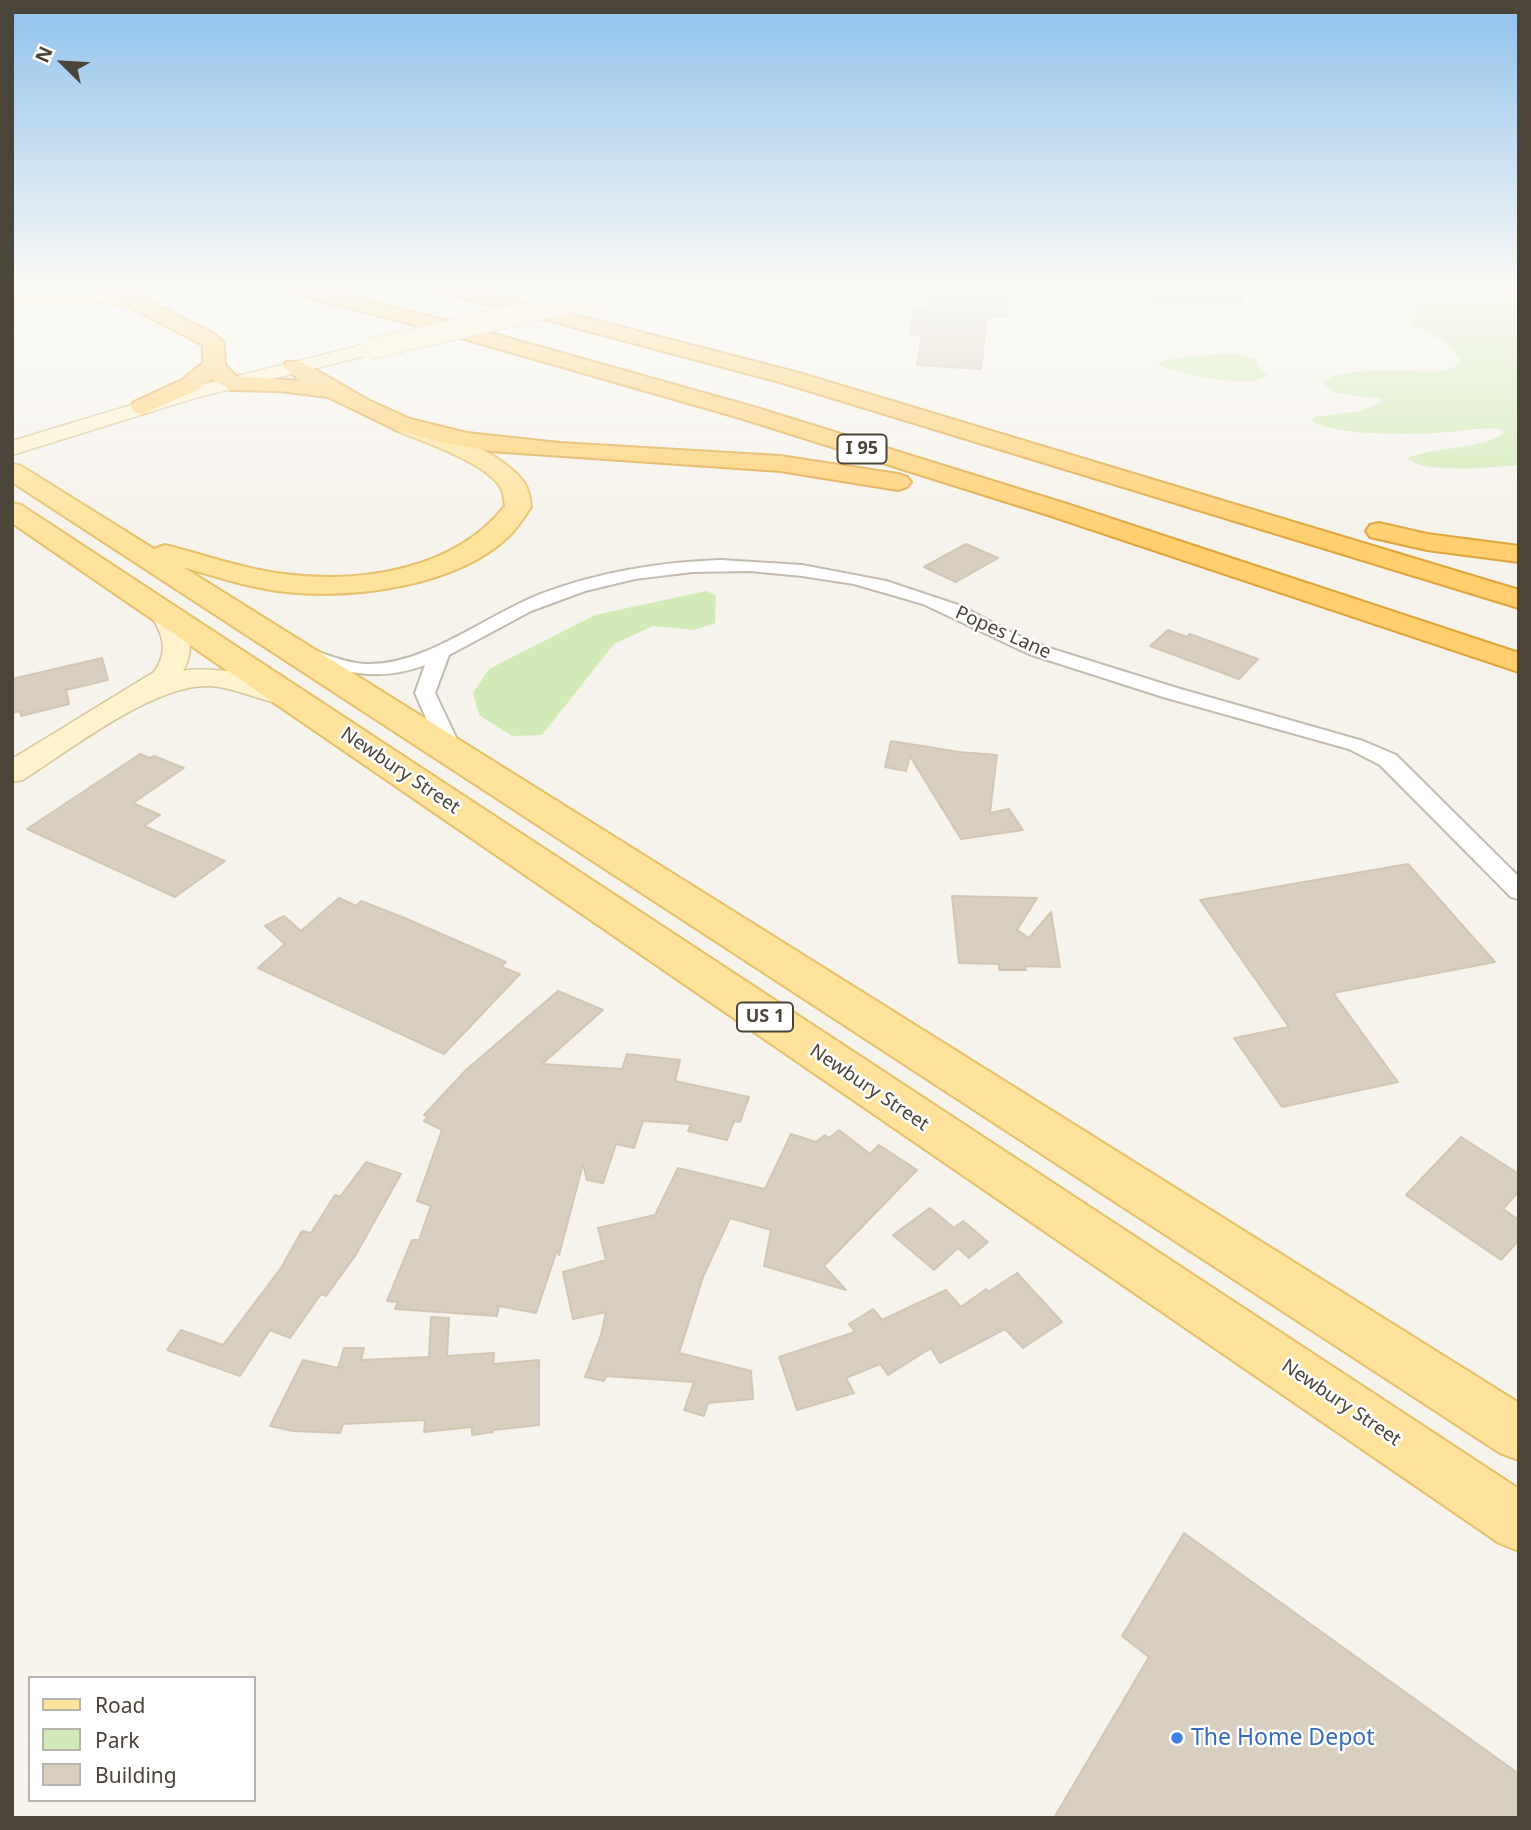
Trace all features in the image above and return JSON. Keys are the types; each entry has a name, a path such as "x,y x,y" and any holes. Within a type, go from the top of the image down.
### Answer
{"highway":[{"path":"142,407 190,385 209,369"},
{"path":"216,369 220,376 232,383 279,384 338,394"},
{"path":"298,369 338,394 403,425 505,445 765,462 880,478 1439,636"},
{"name":"I 95","path":"598,369 1017,496 1519,663"},
{"name":"I 95","path":"760,369 953,425 1519,599"},
{"path":"953,425 1133,467 1385,533 1519,554"}],"main road":[{"path":"15,477 142,407 285,369"},
{"path":"117,538 255,578 322,584 352,583 414,573 456,559 501,531 519,507 512,486 503,475 477,459 403,425"},
{"name":"US 1","path":"15,477 297,652 1519,1434"},
{"name":"Newbury Street","path":"15,477 162,612 1519,1522"},
{"path":"12,773 164,678 177,657 179,645 162,612"},
{"path":"139,695 185,678 218,676 260,686 300,703"},
{"path":"12,749 46,742 99,719"}],"street":[{"name":"Popes Lane","path":"297,652 365,670 386,670 440,652 523,608 582,586 640,573 708,566 750,566 840,575 933,602 1015,642 1062,659 1373,752 1388,760 1519,891"},
{"path":"440,652 425,693 451,750"}],"green space":[{"path":"1171,369 1261,369 1269,376 1244,382 1218,380"},
{"path":"1519,369 1519,465 1444,468 1429,467 1407,458 1486,442 1504,432 1500,429 1390,434 1333,429 1312,420 1315,417 1360,411 1381,402 1381,399 1337,393 1322,383 1331,377 1360,371"},
{"path":"706,591 716,595 715,623 694,630 653,626 614,644 542,735 512,736 479,715 473,693 489,669 595,615"}],"building":[{"path":"966,544 998,558 956,582 924,567"},
{"path":"1168,630 1187,637 1190,634 1258,659 1239,679 1150,646"},
{"path":"102,658 108,680 66,690 69,704 21,716 20,711 12,713 12,679"},
{"path":"891,741 997,755 990,813 1009,809 1023,830 961,839 910,756 906,771 885,767"},
{"path":"140,754 150,758 154,756 184,768 133,803 160,815 144,826 225,861 175,897 27,829"},
{"path":"1408,864 1495,962 1333,993 1398,1082 1282,1107 1234,1038 1289,1027 1200,900"},
{"path":"952,896 1037,898 1017,930 1029,938 1051,912 1060,967 1025,966 1026,970 999,970 999,964 959,963"},
{"path":"339,898 356,906 361,901 407,919 506,962 501,967 520,974 444,1054 258,968 285,944 265,926 284,916 301,931"},
{"path":"558,991 603,1010 542,1064 622,1069 627,1054 680,1060 675,1081 749,1097 740,1122 734,1121 727,1140 688,1131 691,1124 643,1121 634,1148 616,1144 603,1183 587,1180 583,1164 559,1255 557,1250 536,1313 499,1306 497,1316 395,1309 398,1302 387,1301 412,1240 419,1240 431,1206 417,1201 442,1130 424,1121 428,1117 424,1115 466,1070"},
{"path":"839,1130 870,1154 879,1145 917,1170 824,1266 846,1290 764,1266 771,1230 730,1218 703,1277 679,1353 751,1371 753,1399 708,1403 704,1416 684,1410 694,1382 606,1376 604,1381 585,1377 601,1335 606,1312 573,1319 563,1272 606,1260 598,1228 655,1215 678,1168 765,1189 791,1134 816,1142 825,1135 829,1138"},
{"path":"1461,1137 1519,1174 1519,1191 1503,1209 1519,1220 1519,1240 1501,1260 1406,1195"},
{"path":"366,1162 401,1174 355,1256 326,1296 321,1294 290,1338 270,1330 240,1376 167,1350 181,1330 223,1345 281,1268 302,1231 311,1233 335,1195 340,1197"},
{"path":"930,1208 954,1228 963,1221 988,1242 969,1258 958,1248 934,1270 893,1235"},
{"path":"1017,1273 1062,1322 1023,1348 1005,1329 940,1363 931,1348 888,1375 880,1364 846,1378 854,1393 797,1410 779,1357 855,1332 849,1324 873,1309 882,1320 946,1290 961,1307 986,1289 988,1292"},
{"path":"431,1317 449,1318 447,1356 494,1353 493,1364 539,1360 539,1425 472,1435 472,1427 424,1432 425,1420 343,1424 340,1433 293,1431 270,1426 303,1360 338,1368 344,1348 364,1348 361,1360 429,1357"},
{"path":"1184,1533 1519,1774 1519,1806 1515,1818 1054,1818 1149,1657 1122,1636"}],"place":[{"name":"The Home Depot","path":"1177,1738"}]}
